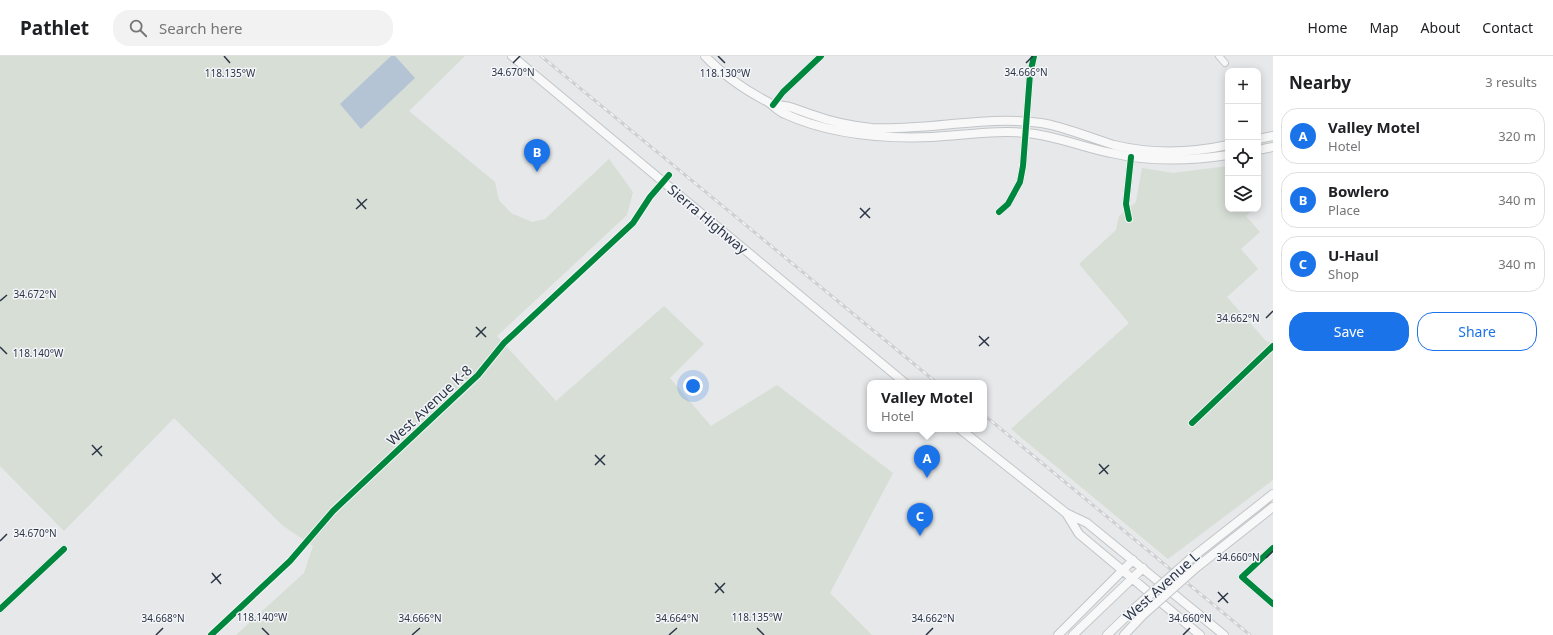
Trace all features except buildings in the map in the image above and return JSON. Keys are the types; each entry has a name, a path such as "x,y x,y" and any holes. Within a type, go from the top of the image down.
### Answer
{"main road":[{"name":"Sierra Highway","path":"512,56 901,380"},
{"path":"705,56 728,77 749,92 773,105 783,114 816,126 869,136 900,138 981,132 1025,133 1131,157 1184,161 1225,155"},
{"path":"773,105 787,105 812,115 837,122 870,127 913,128 978,121 1026,121 1046,124 1115,145 1141,149 1187,151 1225,146"},
{"path":"1261,138 1273,136"},
{"path":"1261,149 1273,147"},
{"path":"964,432 1066,513 1087,523 1224,635"},
{"name":"West Avenue L","path":"1107,635 1189,560 1273,494"},
{"name":"West Avenue L","path":"1124,635 1197,567 1273,508"},
{"path":"1066,513 1079,534 1200,635"},
{"path":"1058,635 1124,571 1133,560"},
{"path":"1073,635 1143,568"}],"street":[{"path":"773,105 783,92 821,56"},
{"path":"999,212 1008,204 1020,182 1030,74 1034,56"},
{"path":"1218,56 1225,63"},
{"path":"1129,219 1126,204 1131,157"},
{"path":"1192,423 1273,346"},
{"path":"1273,548 1242,577 1273,604"},
{"path":"0,608 64,549"}],"shaded area":[{"path":"0,56 465,56 409,111 495,182 499,200 511,213 532,222 545,219 609,159 633,192 627,215 497,336 556,401 664,306 704,344 670,378 711,426 777,385 893,473 830,593 872,635 236,635 304,573 313,546 282,525 174,418 64,531 0,466"},
{"path":"1225,166 1225,212 1251,212 1246,216 1260,232 1241,249 1258,269 1227,297 1266,341 1273,344 1273,480 1168,559 1011,429 1129,323 1079,264 1116,230 1119,216 1136,202 1142,168 1173,173"}],"water":[{"path":"391,56 395,56 415,78 361,129 340,104"}],"railway":[{"path":"541,56 933,380"},
{"path":"987,417 1250,635"}],"cycle path":[{"path":"773,105 783,92 821,56"},
{"path":"999,212 1008,204 1020,182 1023,166 1030,74 1034,56"},
{"path":"1129,219 1126,204 1131,157"},
{"name":"West Avenue K-8","path":"211,635 290,561 333,511 478,375 504,343 633,223 650,197 669,175"},
{"path":"1192,423 1273,346"},
{"path":"1273,548 1242,577 1273,604"},
{"path":"0,609 64,549"}],"place":[{"name":"Bowlero","path":"537,172"},
{"name":"Valley Motel","path":"927,478"},
{"name":"U-Haul","path":"920,536"}]}
